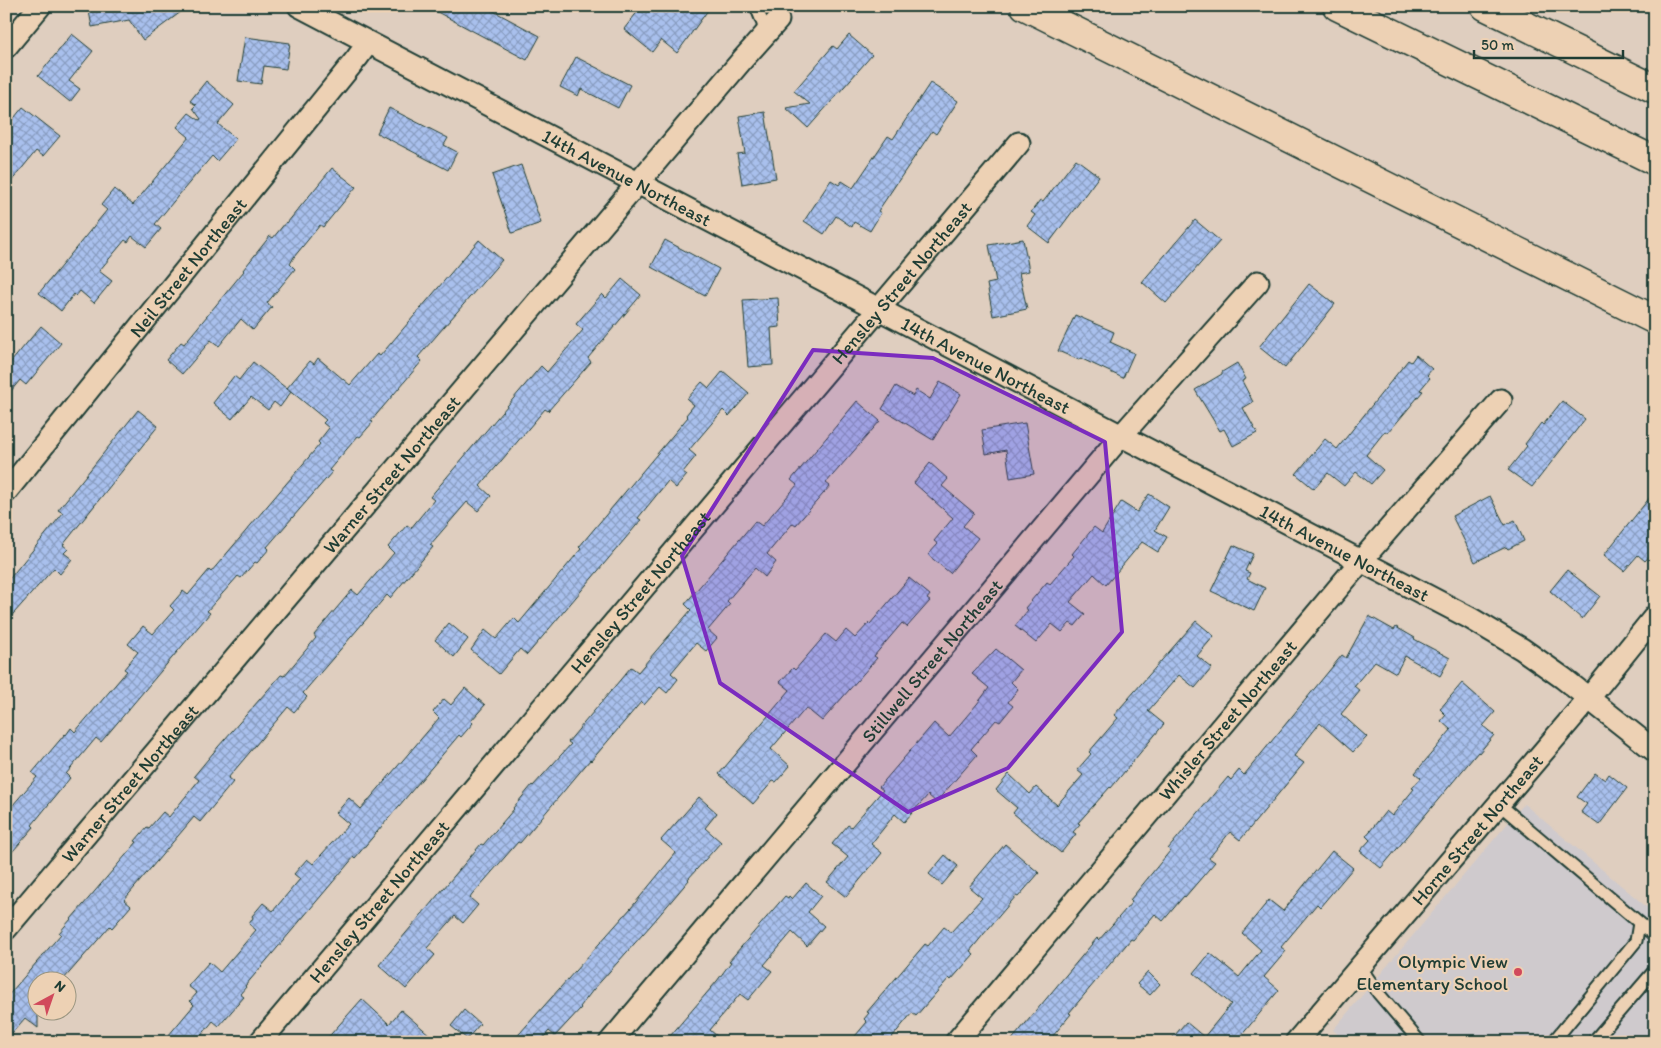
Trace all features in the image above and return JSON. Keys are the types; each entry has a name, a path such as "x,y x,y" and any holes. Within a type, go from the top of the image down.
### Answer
{"highway":[{"path":"1025,6 1655,320"},
{"path":"1337,6 1655,162"},
{"path":"1484,6 1655,89"}],"street":[{"path":"6,47 40,6"},
{"name":"14th Avenue Northeast","path":"299,6 1470,618 1522,649 1564,678 1655,751"},
{"name":"Warner Street Northeast","path":"6,929 778,20"},
{"name":"Neil Street Northeast","path":"6,492 368,43"},
{"name":"Hensley Street Northeast","path":"260,1042 1019,143"},
{"name":"Stillwell Street Northeast","path":"610,1042 1121,436 1258,282"},
{"name":"Whisler Street Northeast","path":"956,1042 1361,561 1501,400"},
{"name":"Horne Street Northeast","path":"1296,1042 1589,698 1655,616"}],"lane":[{"path":"756,6 763,24 764,36"},
{"path":"1499,804 1655,936"},
{"path":"1553,1042 1636,940 1639,923"},
{"path":"1360,967 1379,994 1420,1042"},
{"path":"1593,1042 1655,970"}],"highlighted area":[{"path":"813,350 933,358 1105,442 1122,632 1008,768 908,812 720,683 682,556"}],"shaded area":[{"name":"Olympic View Elementary School","path":"1524,804 1655,914 1655,1042 1347,1042 1333,1030"}],"building":[{"path":"88,6 189,6 143,40 129,20 92,27"},
{"path":"426,6 484,6 540,36 527,60"},
{"path":"642,6 711,6 677,53 661,40 652,52 624,29"},
{"path":"72,34 93,51 69,81 80,89 70,102 38,76"},
{"path":"849,35 872,55 808,128 786,108 810,104 794,91 833,46 837,49"},
{"path":"245,37 290,43 286,69 264,66 261,84 238,81"},
{"path":"576,57 630,85 618,108 581,89 578,96 560,87"},
{"path":"206,81 234,105 218,124 236,139 217,161 212,156 178,196 155,224 161,229 146,247 132,236 128,242 125,240 99,271 112,281 94,303 80,291 76,296 74,294 61,311 39,293 107,210 101,205 114,189 133,205 189,137 177,127 189,113 199,120 201,119 193,108 196,105 190,101"},
{"path":"930,83 958,101 936,134 932,131 878,211 881,213 870,231 854,222 852,227 836,216 824,234 804,221 831,180 839,185 842,181 853,188 888,136 893,139"},
{"path":"23,107 60,136 43,156 36,151 6,188 6,128"},
{"path":"389,108 448,138 444,145 457,152 448,170 377,133"},
{"path":"765,112 776,178 742,184 737,154 745,153 739,116"},
{"path":"1076,159 1099,176 1049,243 1027,226 1035,215 1031,212 1040,200 1043,202"},
{"path":"521,165 541,223 512,233 492,175"},
{"path":"332,168 356,187 323,227 320,225 294,257 290,264 295,269 267,303 272,307 253,330 241,319 219,346 211,340 182,374 166,360 181,342 184,344 270,236 273,238 287,223"},
{"path":"1195,220 1220,241 1166,303 1142,282"},
{"path":"1023,239 1029,271 1019,273 1027,309 993,316 987,284 996,282 989,245"},
{"path":"479,240 502,260 418,357 422,361 371,421 373,422 360,437 358,436 329,470 332,472 267,547 269,549 241,578 238,576 207,611 210,613 101,742 96,738 66,774 70,778 32,825 34,827 6,859 6,813 37,777 32,773 65,734 71,728 75,732 127,671 124,669 138,652 128,644 143,626 153,634 174,610 170,606 183,591 188,595 209,570 211,572 320,444 318,442 329,428 323,423 326,420 287,388 310,361 314,364 318,358 350,385 377,354 380,356"},
{"path":"665,240 719,269 705,296 651,267"},
{"path":"622,279 641,295 588,358 591,362 548,411 545,409 480,486 491,496 478,511 467,502 430,545 433,547 390,598 387,595 303,693 307,697 294,712 288,707 228,778 233,782 200,822 194,817 124,900 131,906 112,928 110,926 72,970 30,970 61,934 59,933 137,842 135,841 147,827 149,828 163,812 169,817 199,780 194,776 218,747 281,675 284,676 316,638 314,635 352,590 358,595 394,553 388,547 407,525 411,528 434,500 430,497 541,366 547,372 583,330 576,324 602,294 606,298"},
{"path":"1309,284 1335,304 1285,368 1259,347"},
{"path":"778,298 780,327 771,328 773,365 748,367 743,300"},
{"path":"1075,315 1114,332 1110,342 1134,353 1123,378 1080,358 1079,360 1058,351"},
{"path":"41,326 61,343 26,385 20,380 6,397 6,368"},
{"path":"1416,355 1432,369 1427,375 1430,378 1420,390 1423,391 1388,433 1385,431 1366,455 1383,470 1371,484 1356,472 1344,486 1328,473 1314,489 1296,474 1325,439 1337,449 1408,360 1411,362"},
{"path":"253,362 291,392 280,407 274,402 268,410 251,397 232,419 213,403 234,376 239,380"},
{"path":"1237,363 1246,379 1242,381 1253,402 1243,408 1257,433 1233,446 1224,429 1220,431 1195,390"},
{"path":"723,371 749,393 729,416 723,410 689,450 696,456 683,472 687,475 676,488 668,481 638,518 641,520 527,655 520,649 499,674 471,650 485,630 496,639 514,618 519,623 581,549 579,547 688,417 686,415 694,405 687,399 702,382 709,388"},
{"path":"940,382 961,394 933,440 882,409 896,386 913,396 916,390 930,399"},
{"path":"857,401 880,421 826,483 830,486 796,525 793,523 767,554 776,562 765,577 755,568 727,601 730,604 708,630 717,638 706,651 696,643 671,673 678,679 667,693 660,687 644,705 641,702 520,843 518,842 472,895 470,898 478,905 463,923 455,916 427,948 435,955 406,989 379,965 481,844 483,845 514,809 532,785 571,744 568,742 631,667 638,672 691,610 685,604 755,521 762,526 797,485 791,480"},
{"path":"1562,401 1585,419 1532,487 1508,470 1527,446 1525,444 1541,423 1543,425"},
{"path":"138,410 158,426 63,545 68,549 64,553 72,559 60,574 54,568 6,622 6,583 63,513 58,510"},
{"path":"1025,423 1034,474 1010,478 1006,450 986,454 982,430"},
{"path":"930,463 948,479 942,486 974,513 963,526 978,538 950,573 928,555 938,544 934,541 953,518 914,483"},
{"path":"1655,491 1655,550 1645,561 1638,555 1624,571 1604,555"},
{"path":"1149,494 1169,507 1155,530 1167,537 1158,552 1142,542 1106,585 1094,574 1070,602 1085,614 1075,626 1070,623 1062,632 1052,624 1036,643 1015,626 1028,610 1025,608 1047,582 1050,584 1074,556 1072,554 1094,527 1102,533 1121,502 1137,512"},
{"path":"1490,496 1505,525 1515,520 1524,541 1508,549 1506,547 1475,562 1452,516"},
{"path":"1233,545 1253,554 1245,571 1250,573 1247,579 1265,588 1254,611 1211,591"},
{"path":"1567,570 1600,596 1582,619 1550,591"},
{"path":"909,578 930,595 927,599 930,601 907,627 902,623 874,656 877,658 822,721 806,708 771,749 790,766 776,782 773,781 753,804 719,774 790,690 780,682 793,668 795,670 826,634 836,642 846,630 855,638 870,624"},
{"path":"1369,616 1394,630 1396,627 1450,658 1440,676 1405,656 1396,673 1375,661 1354,686 1360,691 1341,714 1367,737 1353,752 1320,723 1294,756 1304,763 1240,840 1230,832 1209,858 1215,862 1185,897 1163,921 1155,914 1133,940 1131,939 1069,1013 1071,1014 1048,1042 1010,1042 1097,938 1099,940 1132,902 1130,900 1170,851 1168,849 1228,777 1231,780 1239,770 1244,775 1342,655 1346,658"},
{"path":"1196,621 1214,636 1197,656 1212,668 1195,688 1179,675 1148,711 1164,724 1111,788 1078,823 1080,824 1073,832 1076,834 1061,853 1013,813 1017,808 996,790 1009,774 1030,794 1036,787 1057,805 1083,775 1077,770 1091,754 1089,752 1118,718 1114,715"},
{"path":"449,623 468,639 454,657 435,640"},
{"path":"996,649 1021,670 1011,682 1018,689 1008,702 1013,706 1000,722 996,720 971,749 977,755 936,802 928,795 904,822 895,814 871,844 882,853 846,897 827,882 848,857 832,844 848,825 851,827 883,790 879,787 934,723 949,737 977,704 989,688 972,674"},
{"path":"1462,683 1495,712 1483,726 1494,735 1381,868 1360,851 1370,840 1366,836 1386,811 1392,816 1421,778 1415,773 1451,730 1441,721 1446,715 1440,709"},
{"path":"465,688 485,705 471,721 473,723 461,737 459,735 245,986 240,994 244,997 219,1026 213,1021 196,1042 163,1042 194,1005 190,1001 197,993 188,986 209,962 220,972 256,930 249,924 253,918 252,916 263,903 273,911 300,879 294,874 307,859 313,864 349,824 336,813 349,798 361,809 439,718 433,712 444,699 451,705"},
{"path":"1595,773 1605,780 1609,774 1627,788 1599,825 1581,812 1587,804 1577,797"},
{"path":"699,797 717,813 705,828 721,842 593,990 581,1008 555,1036 549,1031 540,1042 512,1042 631,908 676,853 661,840"},
{"path":"1005,844 1039,873 1018,897 1016,896 983,935 970,951 974,954 951,980 949,978 916,1016 912,1013 888,1042 850,1042 867,1022 864,1019 869,1013 867,1012 925,944 928,946 944,927 951,932 982,898 969,887"},
{"path":"1332,851 1353,868 1320,907 1317,904 1281,947 1286,951 1264,977 1279,990 1236,1042 1169,1042 1186,1022 1204,1037 1231,1004 1194,973 1210,953 1239,977 1261,950 1242,933 1269,900 1283,911"},
{"path":"945,855 958,866 942,885 929,874"},
{"path":"806,883 821,896 808,912 824,926 807,946 792,932 764,965 772,971 748,1000 740,994 710,1030 724,1042 665,1042 717,981 731,962 729,961 785,896 788,898 789,896 792,899"},
{"path":"28,972 28,1020 38,1020 38,1028 25,1018 6,1040 6,998"},
{"path":"1148,972 1160,984 1150,995 1137,984"},
{"path":"362,999 389,1024 401,1010 438,1042 324,1042"},
{"path":"464,1010 480,1024 467,1039 451,1026"}],"place":[{"name":"Olympic View Elementary School","path":"1518,972"}]}
